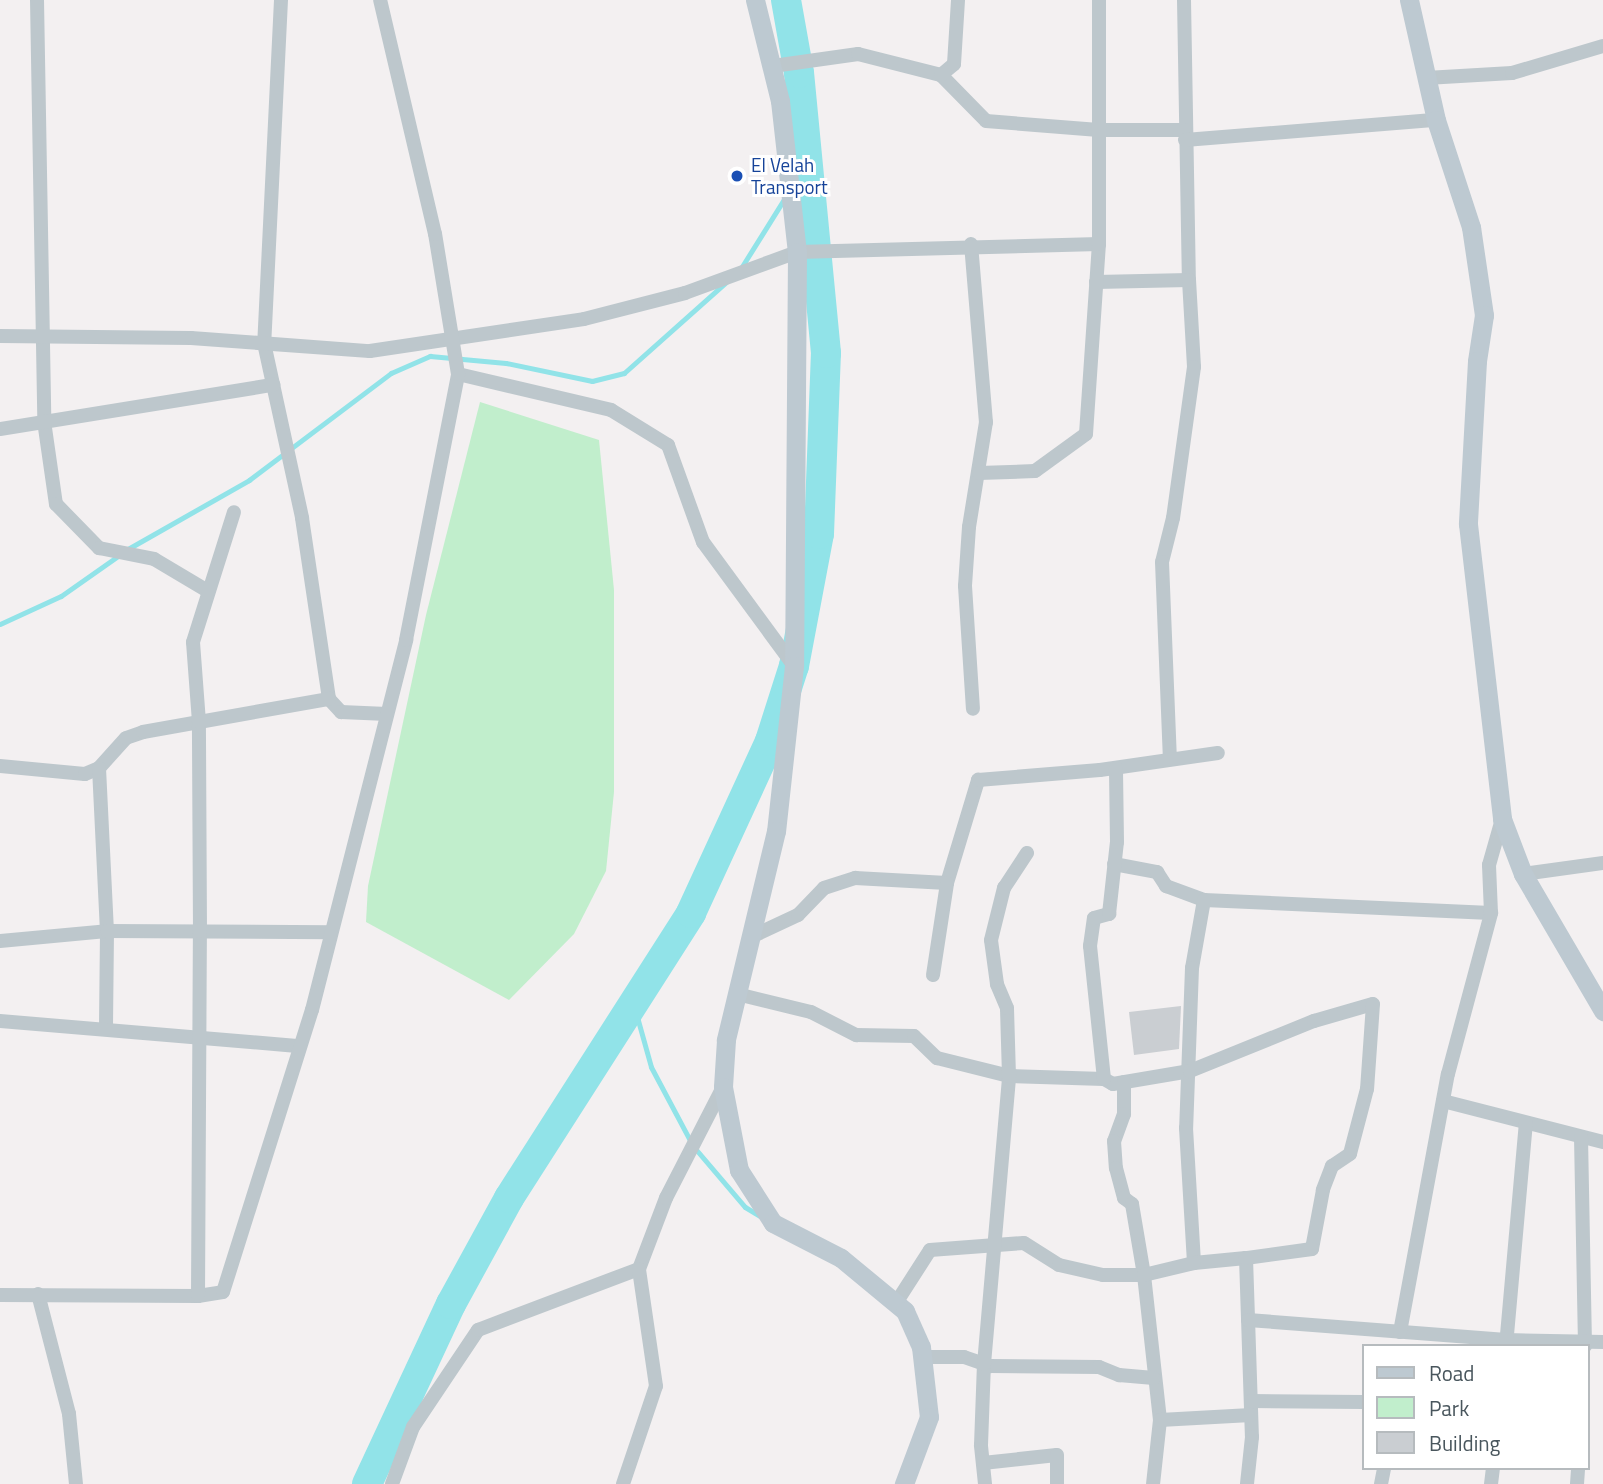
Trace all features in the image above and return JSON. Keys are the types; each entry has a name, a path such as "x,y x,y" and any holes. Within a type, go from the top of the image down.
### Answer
{"main road":[{"path":"755,0 773,66 797,252 794,666 776,831 726,1040 723,1087 739,1170 773,1223 841,1258 905,1311 923,1357 929,1417 904,1484"},
{"path":"1409,0 1436,120 1471,227 1484,315 1468,524 1502,819 1524,874 1603,1011"}],"street":[{"path":"37,0 44,421 56,504 99,548 154,559 208,591"},
{"path":"281,0 264,343 285,435 329,699 341,712 387,714"},
{"path":"0,1295 198,1296 223,1292 300,1046 387,714 458,374 435,234 380,0"},
{"path":"941,75 954,64 958,0"},
{"path":"979,473 1035,471 1086,434 1098,244 1100,0"},
{"path":"1170,760 1162,562 1173,518 1194,367 1185,135 1184,0"},
{"path":"1426,78 1512,73 1603,46"},
{"path":"773,66 858,54 941,75 986,121 1099,131 1185,135 1436,120"},
{"path":"0,336 264,343 370,351 451,335 584,319 685,293 797,252 971,244 1098,244"},
{"path":"971,244 986,422 969,527 965,586 973,709"},
{"path":"1096,282 1189,280"},
{"path":"458,374 611,410 668,445 703,542 794,666"},
{"path":"0,429 273,385"},
{"path":"198,1296 196,1037 200,931 199,722 193,642 234,512"},
{"path":"0,766 73,776 99,768 127,738 329,699"},
{"path":"933,975 947,883 978,780 1116,768 1218,753"},
{"path":"99,768 107,931 106,1029"},
{"path":"1104,1079 1090,946 1094,918 1109,914 1114,863 1116,768"},
{"path":"1400,1332 1443,1101 1491,913 1489,865 1502,819"},
{"path":"985,1484 984,1364 1009,1076 1007,1007 997,984 992,940 1004,888 1027,852"},
{"path":"1114,863 1157,872 1166,886 1204,900 1491,913"},
{"path":"1524,874 1603,863"},
{"path":"751,937 798,915 824,888 855,878 947,883"},
{"path":"1195,1263 1186,1128 1192,968 1204,900"},
{"path":"0,941 107,931 331,932"},
{"path":"737,994 811,1012 856,1035 914,1036 937,1058 1009,1076 1104,1079 1113,1084 1190,1070 1314,1021 1373,1003 1367,1089 1350,1154 1332,1166 1324,1190 1312,1249 1195,1263 1144,1275 1103,1275 1059,1265 1024,1243 930,1250 896,1303"},
{"path":"0,1021 300,1046"},
{"path":"1124,1082 1124,1114 1114,1141 1116,1168 1124,1198 1132,1204 1144,1275 1160,1420 1153,1484"},
{"path":"623,1484 656,1386 639,1269 666,1198 723,1087"},
{"path":"1443,1101 1603,1142"},
{"path":"1506,1343 1526,1123"},
{"path":"1581,1137 1585,1344"},
{"path":"1246,1258 1251,1408 1247,1484"},
{"path":"393,1484 413,1427 478,1330 639,1269"},
{"path":"38,1294 69,1414 76,1484"},
{"path":"1248,1320 1400,1332 1427,1340 1585,1344 1603,1342"},
{"path":"923,1357 964,1357 984,1364 1099,1367 1119,1375 1154,1378"},
{"path":"1160,1420 1251,1408 1362,1402"},
{"path":"983,1463 1057,1455 1057,1484"}],"green space":[{"path":"480,402 599,440 614,590 614,792 606,871 574,934 509,1000 366,922 368,886 426,615"}],"building":[{"path":"1181,1006 1179,1049 1134,1055 1129,1012"}],"waterway":[{"path":"367,1484 451,1304 509,1198 691,913 770,741 794,666 819,534 826,353 799,73 786,0"},
{"path":"795,178 807,151"},
{"path":"741,268 786,196"},
{"path":"126,550 249,480 391,373 430,356 506,363 592,381 624,373 726,282"},
{"path":"0,624 61,596 118,556"},
{"path":"634,1006 651,1067 693,1146 745,1207 760,1216"}],"place":[{"name":"El Velah Transport","path":"737,176"}]}
